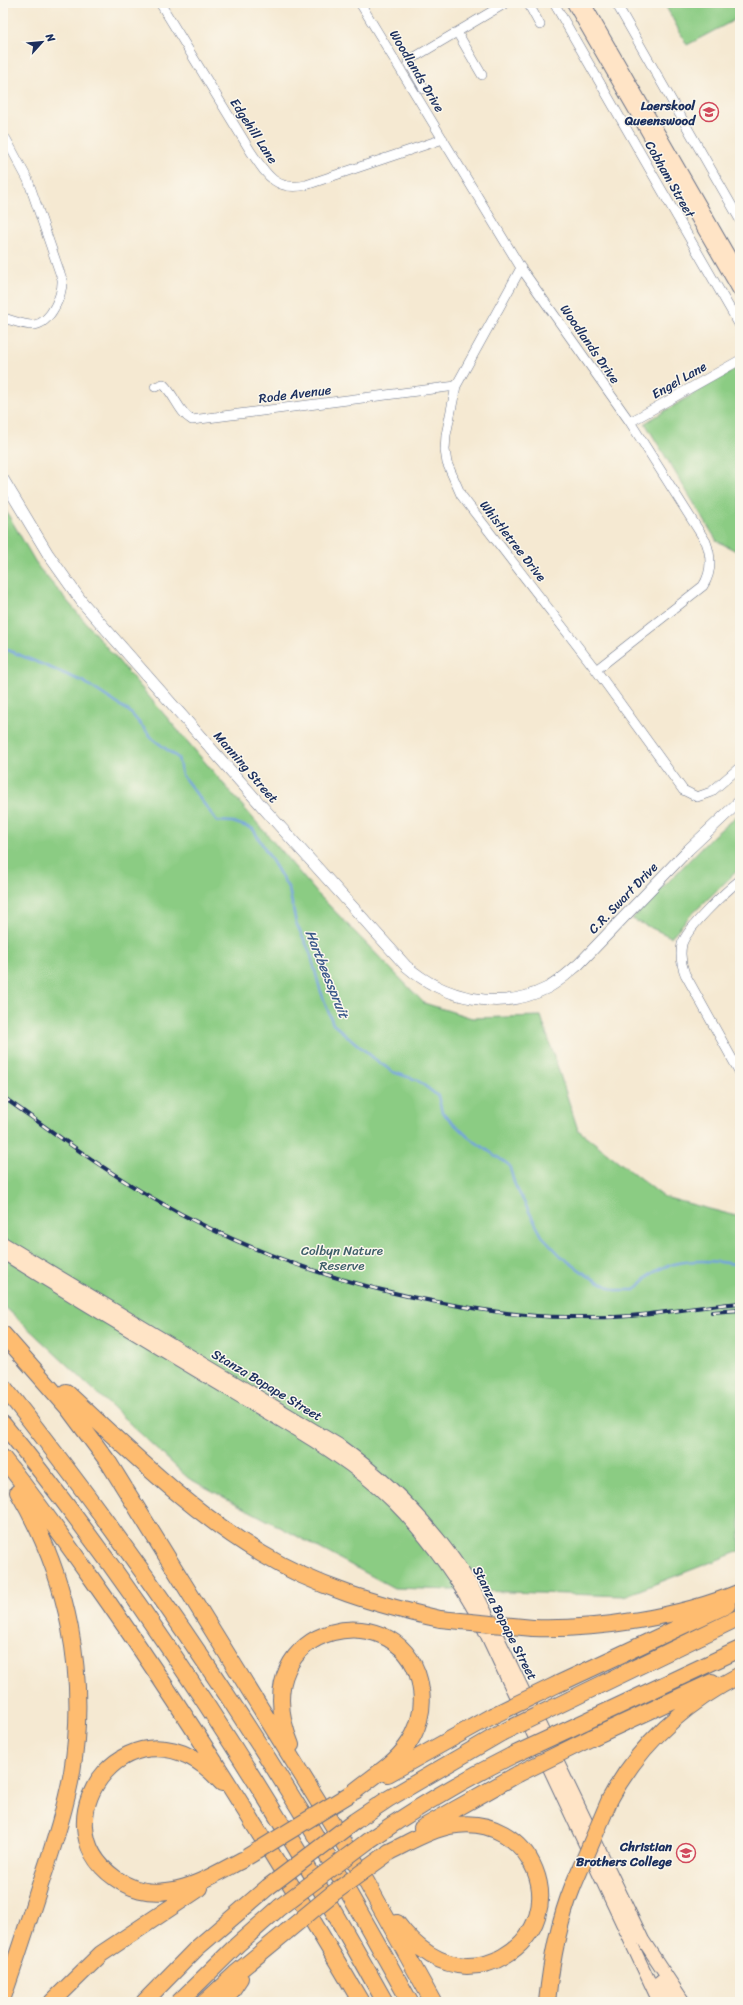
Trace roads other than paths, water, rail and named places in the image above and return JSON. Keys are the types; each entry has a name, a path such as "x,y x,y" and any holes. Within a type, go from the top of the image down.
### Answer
{"highway":[{"path":"3,1334 176,1492 240,1540 289,1569 351,1595 405,1611 440,1619 533,1628 585,1626 649,1618 705,1604 740,1592"},
{"path":"3,1334 68,1408 109,1463 357,1865 433,2002"},
{"path":"3,1386 51,1447 138,1564 241,1717 298,1806 351,1896 410,2002"},
{"path":"3,1424 86,1531 134,1598 234,1748 344,1929 385,2002"},
{"path":"3,1458 75,1555 155,1670 231,1786 361,2002"},
{"path":"3,1469 35,1524 59,1585 75,1661 78,1709 72,1772 62,1816 3,1997"},
{"path":"52,2002 101,1954 142,1925 353,1792 492,1716 740,1599"},
{"path":"144,2002 197,1948 268,1887 355,1821 402,1790 501,1733 740,1617"},
{"path":"323,1809 285,1730 280,1701 281,1686 292,1660 308,1644 324,1634 354,1629 376,1632 403,1651 411,1659 417,1671 422,1695 418,1722 406,1747 393,1761 353,1792"},
{"path":"179,2002 236,1945 280,1907 402,1817 466,1779 511,1756 740,1649"},
{"path":"205,2002 235,1974 332,1894 430,1823 518,1774 740,1668"},
{"path":"547,2002 555,1948 572,1886 610,1799 622,1778 638,1756 665,1727 700,1699 740,1675"},
{"path":"245,1859 178,1889 146,1891 126,1885 104,1869 91,1848 86,1818 86,1808 93,1787 102,1774 116,1762 138,1751 159,1749 186,1755 204,1766 226,1787 272,1854"},
{"path":"357,1865 405,1934 425,1952 442,1961 471,1966 491,1962 509,1953 524,1940 538,1907 540,1888 538,1878 528,1856 515,1841 503,1833 490,1827 477,1824 449,1826 426,1834 388,1853"},
{"path":"307,1912 352,2002"},
{"path":"224,2002 244,1973 284,1933"}],"main road":[{"path":"573,3 740,292"},
{"path":"584,3 740,275"},
{"name":"Stanza Bopape Street","path":"3,1243 339,1445 375,1472 419,1514 456,1560 489,1617 642,1940 684,2002"},
{"name":"Stanza Bopape Street","path":"3,1253 313,1441 356,1470 392,1501 408,1518 454,1577 480,1621 659,2002"},
{"path":"642,1940 672,2002"}],"street":[{"name":"Edgehill Lane","path":"160,3 251,152 265,172 279,184 288,187 306,184 443,140"},
{"name":"Woodlands Drive","path":"360,3 521,268 630,422 706,542 709,550 710,568 707,579 696,592 596,670"},
{"path":"424,89 408,61 506,3"},
{"path":"528,3 540,26"},
{"name":"Cobham Street","path":"554,3 740,326"},
{"path":"616,3 740,220"},
{"path":"457,32 482,75"},
{"path":"3,318 33,325 41,322 48,316 62,287 62,279 28,180 6,139"},
{"name":"Whistletree Drive","path":"521,268 456,386 446,435 445,450 447,463 453,478 461,494 596,670 683,790 697,797 711,792 740,767"},
{"name":"Engel Lane","path":"630,422 740,360"},
{"name":"Rode Avenue","path":"155,387 163,384 172,394 187,417 192,420 456,386"},
{"name":"Manning Street","path":"3,479 48,554 87,607 267,812 406,966 424,981 437,988 469,998 486,1000 520,997"},
{"name":"C.R. Swart Drive","path":"520,997 547,988 562,978 578,964 688,850 739,802"},
{"path":"740,880 695,924 685,937 682,944 682,964 685,974 740,1073"}],"waterway":[{"name":"Hartbeesspruit","path":"3,648 84,682 130,712 153,739 178,758 182,775 217,821 233,822 253,829 289,889 296,923 310,952 320,989 333,1024 376,1060 393,1072 417,1080 438,1096 442,1112 468,1137 509,1165 515,1185 542,1236 562,1257 588,1276 615,1290 635,1290 650,1275 670,1265 694,1261 740,1265"}],"railway":[{"path":"3,1097 78,1150 154,1199 189,1218 260,1251 296,1265 334,1277 371,1287 448,1304 521,1315 551,1317 622,1317 740,1303"},
{"path":"712,1312 740,1310"}],"place":[{"name":"Laerskool Queenswood","path":"709,112"},
{"name":"Christian Brothers College","path":"686,1853"}],"park label":[{"name":"Colbyn Nature Reserve","path":"342,1258"}]}
